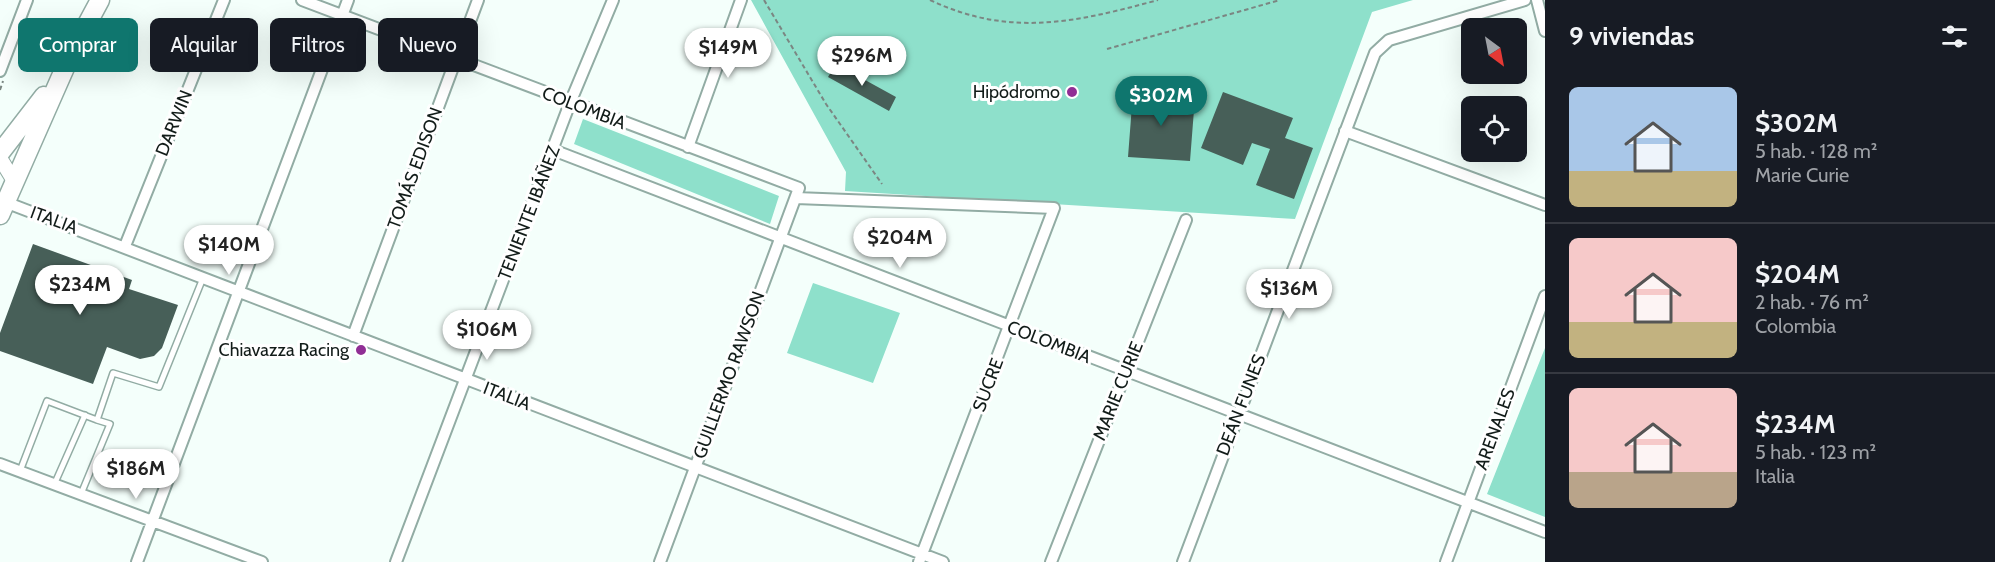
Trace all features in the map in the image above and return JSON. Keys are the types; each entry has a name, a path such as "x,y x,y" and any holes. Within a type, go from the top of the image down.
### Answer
{"highway":[{"path":"90,18 100,0"},
{"path":"0,153 21,129 59,72"},
{"path":"2,205 63,72"}],"main road":[{"path":"0,158 14,182"}],"street":[{"path":"0,71 27,0"},
{"name":"DARWIN","path":"124,246 224,0"},
{"name":"COLOMBIA","path":"302,0 378,29"},
{"path":"136,562 348,0"},
{"name":"TOMÁS EDISON","path":"471,18 478,0"},
{"name":"TENIENTE IBÁÑEZ","path":"396,562 570,103 613,0"},
{"path":"688,147 741,0"},
{"name":"DEÁN FUNES","path":"1183,562 1375,53 1389,40 1525,0"},
{"path":"1537,0 1545,32"},
{"name":"COLOMBIA","path":"478,67 688,147 797,193 1054,208"},
{"name":"TOMÁS EDISON","path":"352,336 451,72"},
{"path":"1345,131 1545,205"},
{"name":"COLOMBIA","path":"553,150 1237,416 1545,532"},
{"name":"GUILLERMO RAWSON","path":"660,562 797,193"},
{"name":"ITALIA","path":"2,205 124,246 921,558 943,562"},
{"name":"SUCRE","path":"921,558 1054,208"},
{"name":"MARIE CURIE","path":"1051,562 1186,220"},
{"name":"ARENALES","path":"1446,562 1545,296"},
{"path":"0,464 262,562"}],"lane":[{"path":"97,420 113,373 159,387 203,278"},
{"path":"20,472 47,401 110,424 81,495"},
{"path":"54,485 85,415"}],"path":[{"path":"764,0 826,104 882,184"},
{"path":"930,0 987,20 1043,25 1096,17 1158,0"},
{"path":"1107,49 1280,0"}],"green space":[{"name":"Hipódromo","path":"751,0 1413,0 1372,12 1295,219 845,191 846,172"},
{"path":"583,119 779,196 770,224 574,144"},
{"path":"813,283 900,313 873,383 787,353"},
{"path":"1545,348 1545,517 1487,494"}],"building":[{"path":"836,64 896,97 889,111 828,77"},
{"path":"1133,92 1195,97 1190,161 1128,157"},
{"path":"1223,92 1293,118 1285,138 1313,148 1294,199 1256,185 1270,149 1252,143 1243,165 1201,148"},
{"path":"33,244 132,280 129,289 178,305 162,348 154,356 140,359 107,347 93,384 0,351 0,333"}],"place":[{"name":"Hipódromo","path":"1072,92"},
{"name":"Chiavazza Racing","path":"361,350"}]}
